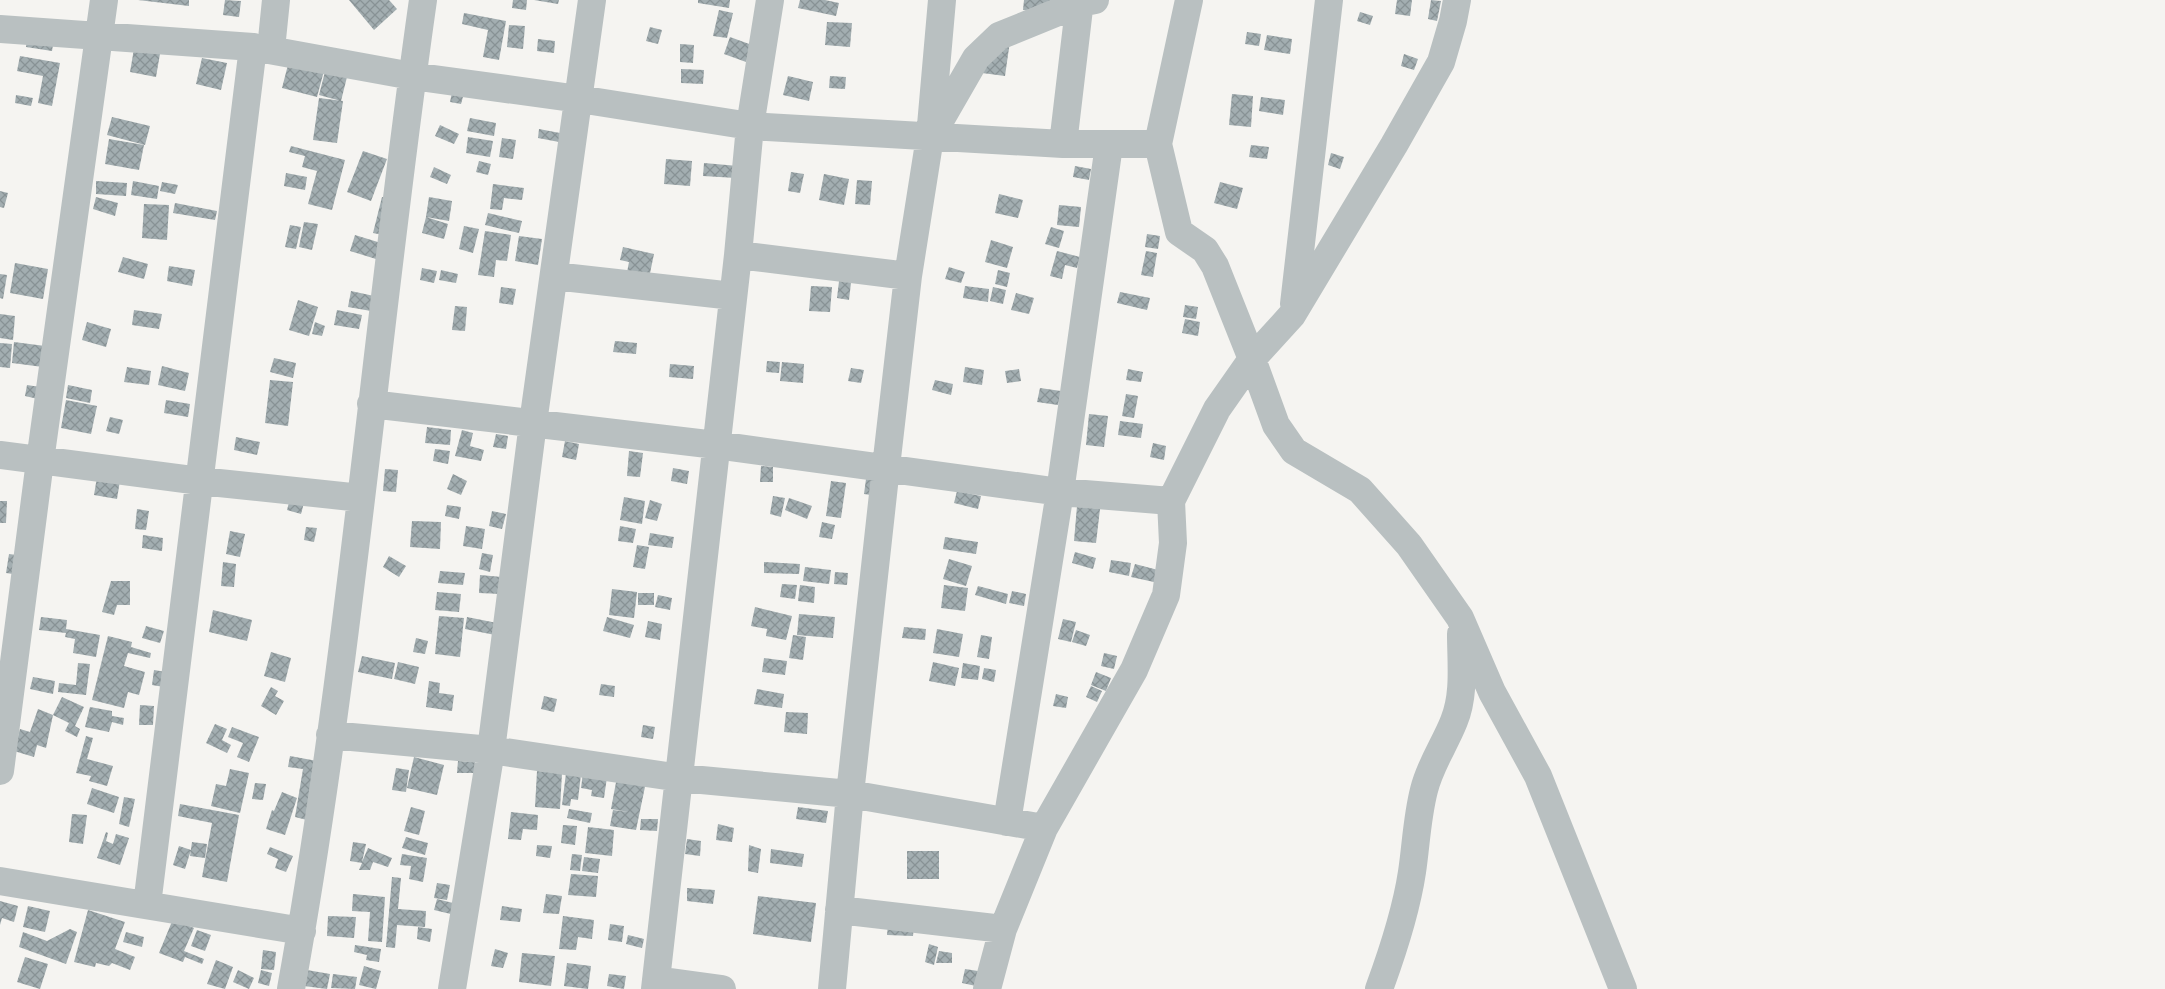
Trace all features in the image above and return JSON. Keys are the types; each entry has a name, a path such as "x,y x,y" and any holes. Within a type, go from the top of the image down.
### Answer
{"street":[{"path":"0,771 40,461 104,0"},
{"path":"147,905 200,481 262,48 276,0"},
{"path":"291,989 302,931 330,735 423,0"},
{"path":"452,989 491,750 533,423 592,0"},
{"path":"722,989 656,984 734,296 750,126 770,0"},
{"path":"1188,0 1158,144 1179,232 1205,250 1215,266 1276,425 1294,451 1360,490 1409,544 1460,618 1492,692 1538,776 1622,989"},
{"path":"1292,314 1330,0"},
{"path":"930,137 976,58 999,36 1085,1"},
{"path":"1063,144 1085,1"},
{"path":"986,989 1003,930 1044,828 1134,670 1166,595 1173,543 1171,501 1217,409 1252,359 1292,314 1394,145 1441,62 1459,7"},
{"path":"832,989 850,794 886,467 908,276 930,137 939,8"},
{"path":"0,29 262,48 412,76 579,99 750,126 1063,144 1158,144"},
{"path":"1007,822 1060,492 1109,145"},
{"path":"738,255 908,276"},
{"path":"554,276 734,296"},
{"path":"371,404 716,445 1060,492 1171,501"},
{"path":"0,455 200,481 361,498"},
{"path":"1379,989 1399,933 1412,874 1417,826 1424,789 1435,757 1455,720 1462,688 1460,618"},
{"path":"330,735 491,750 680,778 850,794 1044,828"},
{"path":"0,881 302,931"},
{"path":"839,910 1003,930"}],"building":[{"path":"138,0 189,0 189,6"},
{"path":"225,0 241,1 239,17 223,15"},
{"path":"349,0 389,0 397,9 374,30"},
{"path":"513,0 527,0 526,10 512,8"},
{"path":"534,0 559,0 558,4"},
{"path":"698,0 730,0 729,8 698,3"},
{"path":"800,0 825,0 839,3 836,16 798,8"},
{"path":"1024,0 1050,0 1049,12 1023,10"},
{"path":"1397,0 1412,0 1410,16 1395,14"},
{"path":"1431,0 1441,1 1437,21 1428,19"},
{"path":"719,10 733,13 727,38 713,36"},
{"path":"1360,12 1373,16 1370,25 1357,21"},
{"path":"464,13 506,21 499,60 483,57 488,30 462,24"},
{"path":"827,22 852,23 850,47 825,45"},
{"path":"509,25 525,26 523,49 507,47"},
{"path":"650,27 662,30 658,44 646,41"},
{"path":"29,29 55,33 52,51 26,47"},
{"path":"1247,32 1261,34 1259,46 1245,44"},
{"path":"1267,35 1292,39 1290,54 1264,50"},
{"path":"730,37 752,45 746,62 724,54"},
{"path":"987,38 1010,41 1005,76 982,73"},
{"path":"538,39 555,41 554,53 537,51"},
{"path":"135,43 161,48 156,77 130,72"},
{"path":"680,44 694,45 693,63 680,62"},
{"path":"1404,54 1418,59 1414,70 1401,66"},
{"path":"20,56 60,63 52,106 38,103 43,76 17,71"},
{"path":"290,57 325,67 317,97 282,88"},
{"path":"202,58 227,63 221,90 196,84"},
{"path":"327,64 349,69 341,101 319,95"},
{"path":"681,69 704,70 703,84 681,83"},
{"path":"788,76 813,82 809,101 783,95"},
{"path":"830,76 846,77 845,89 829,88"},
{"path":"454,83 466,86 461,104 450,102"},
{"path":"1232,94 1253,96 1251,127 1229,125"},
{"path":"16,95 33,98 31,106 15,103"},
{"path":"1261,97 1285,100 1283,115 1259,111"},
{"path":"319,98 343,101 337,143 313,140"},
{"path":"112,117 150,126 145,145 107,135"},
{"path":"470,118 496,123 494,136 467,131"},
{"path":"440,125 459,134 454,144 435,136"},
{"path":"539,129 560,133 559,142 538,138"},
{"path":"468,137 493,141 490,157 466,153"},
{"path":"502,138 516,140 513,159 499,157"},
{"path":"109,139 144,145 139,170 105,164"},
{"path":"1251,145 1269,147 1267,159 1249,157"},
{"path":"291,146 345,160 332,210 308,204 317,171 302,167 305,156 289,152"},
{"path":"363,151 387,159 371,201 347,192"},
{"path":"1331,153 1344,157 1340,169 1328,165"},
{"path":"666,159 692,161 690,186 664,184"},
{"path":"479,161 491,164 488,175 476,172"},
{"path":"704,163 738,166 736,178 703,176"},
{"path":"1075,166 1091,169 1089,180 1073,177"},
{"path":"434,167 451,175 447,184 430,177"},
{"path":"791,172 804,174 800,193 788,191"},
{"path":"286,173 307,177 305,190 284,186"},
{"path":"824,174 849,179 844,205 819,200"},
{"path":"857,180 872,181 870,205 855,204"},
{"path":"96,181 127,183 126,196 96,194"},
{"path":"133,181 159,186 157,199 131,195"},
{"path":"162,182 178,185 175,194 160,191"},
{"path":"1220,182 1243,188 1237,209 1214,203"},
{"path":"493,184 524,188 522,200 504,198 502,210 490,209"},
{"path":"0,191 8,193 4,208 0,207"},
{"path":"999,194 1023,200 1018,218 995,213"},
{"path":"96,197 118,203 115,216 93,209"},
{"path":"382,197 396,200 388,236 373,233"},
{"path":"429,197 452,201 449,221 426,217"},
{"path":"175,203 217,211 215,220 173,213"},
{"path":"144,204 169,205 167,240 142,238"},
{"path":"1059,205 1081,207 1079,227 1057,225"},
{"path":"488,213 522,221 519,233 485,225"},
{"path":"426,217 448,224 444,239 422,233"},
{"path":"304,222 318,224 312,250 299,247"},
{"path":"290,225 301,227 296,249 285,247"},
{"path":"464,226 479,229 473,253 459,249"},
{"path":"1051,227 1064,231 1059,248 1045,244"},
{"path":"485,231 511,235 507,261 496,260 494,277 478,275"},
{"path":"1147,234 1160,236 1158,249 1145,247"},
{"path":"355,235 381,243 376,259 350,251"},
{"path":"519,236 542,239 538,265 515,261"},
{"path":"991,240 1013,247 1007,268 985,262"},
{"path":"623,247 654,254 645,297 623,293 629,262 620,260"},
{"path":"1057,251 1080,257 1077,268 1065,265 1062,279 1050,276"},
{"path":"1146,251 1157,253 1153,277 1141,275"},
{"path":"123,257 148,264 144,279 118,272"},
{"path":"15,263 48,269 43,299 10,293"},
{"path":"169,266 195,270 192,286 167,281"},
{"path":"949,267 965,272 961,283 945,279"},
{"path":"422,268 437,271 434,283 420,280"},
{"path":"441,270 458,274 456,283 439,280"},
{"path":"998,270 1010,273 1007,287 995,284"},
{"path":"840,273 852,274 849,300 837,298"},
{"path":"0,274 7,275 3,299 0,298"},
{"path":"811,286 832,287 830,312 809,311"},
{"path":"965,286 989,289 988,302 963,298"},
{"path":"501,287 516,289 513,305 499,303"},
{"path":"993,287 1006,290 1003,304 990,301"},
{"path":"351,291 374,296 371,311 348,307"},
{"path":"1120,292 1150,298 1147,310 1117,303"},
{"path":"1016,293 1034,298 1029,314 1011,310"},
{"path":"298,300 318,307 309,336 289,330"},
{"path":"1185,305 1198,307 1196,319 1183,317"},
{"path":"455,306 467,307 465,331 452,330"},
{"path":"134,310 162,314 159,329 132,325"},
{"path":"337,310 362,315 359,329 334,325"},
{"path":"0,314 15,316 13,340 0,338"},
{"path":"1185,319 1200,322 1198,336 1182,333"},
{"path":"87,322 111,329 106,347 82,340"},
{"path":"315,322 325,326 322,336 312,334"},
{"path":"615,341 637,343 636,354 613,352"},
{"path":"14,342 45,346 43,367 12,363"},
{"path":"0,343 12,344 10,368 0,367"},
{"path":"274,358 296,363 293,378 270,372"},
{"path":"767,361 780,362 779,373 766,372"},
{"path":"782,362 804,364 803,383 780,381"},
{"path":"670,364 694,366 693,379 669,377"},
{"path":"162,366 189,373 185,391 158,385"},
{"path":"127,367 151,371 149,385 124,382"},
{"path":"965,367 984,370 982,385 963,382"},
{"path":"851,368 864,370 861,383 848,381"},
{"path":"1019,369 1021,381 1007,383 1005,371"},
{"path":"1128,369 1143,372 1141,382 1126,380"},
{"path":"270,380 293,382 288,426 265,423"},
{"path":"935,380 953,384 951,395 932,390"},
{"path":"27,385 40,387 38,399 25,396"},
{"path":"68,385 92,390 90,403 66,398"},
{"path":"1040,388 1061,391 1058,405 1037,402"},
{"path":"1126,394 1138,396 1134,418 1122,416"},
{"path":"66,400 97,406 91,434 61,428"},
{"path":"166,400 190,404 188,417 164,413"},
{"path":"1089,414 1108,416 1104,447 1086,445"},
{"path":"110,417 123,420 119,434 106,431"},
{"path":"1120,421 1143,424 1141,438 1118,435"},
{"path":"427,427 451,430 450,445 425,443"},
{"path":"462,430 473,433 470,446 484,450 481,461 455,456"},
{"path":"496,434 508,436 506,449 493,447"},
{"path":"236,437 260,442 257,455 234,450"},
{"path":"565,441 579,444 576,460 562,457"},
{"path":"1153,443 1166,446 1164,460 1150,457"},
{"path":"435,449 450,451 448,464 433,461"},
{"path":"629,451 643,453 640,477 627,476"},
{"path":"99,465 122,468 117,499 94,495"},
{"path":"761,466 773,467 773,482 760,482"},
{"path":"673,468 689,471 687,484 671,481"},
{"path":"385,469 398,470 396,492 383,491"},
{"path":"453,474 467,481 461,495 447,489"},
{"path":"866,479 880,481 878,496 864,494"},
{"path":"831,481 846,483 841,518 826,516"},
{"path":"293,487 307,492 301,514 287,510"},
{"path":"957,491 981,496 978,509 954,503"},
{"path":"773,496 785,498 781,517 770,514"},
{"path":"624,497 645,501 642,524 620,520"},
{"path":"789,498 812,506 807,519 785,510"},
{"path":"650,500 662,504 657,521 645,518"},
{"path":"0,501 7,501 6,523 0,523"},
{"path":"447,505 461,507 459,519 445,516"},
{"path":"1077,506 1100,509 1096,543 1074,541"},
{"path":"137,509 149,511 146,530 135,529"},
{"path":"492,511 506,514 502,529 489,526"},
{"path":"412,521 441,522 440,549 410,547"},
{"path":"822,522 835,525 832,539 819,537"},
{"path":"466,526 485,529 482,549 463,546"},
{"path":"620,526 636,529 633,543 618,541"},
{"path":"306,527 317,528 314,542 304,540"},
{"path":"230,531 245,534 240,557 226,554"},
{"path":"650,533 674,537 672,548 648,545"},
{"path":"143,535 163,538 162,551 142,548"},
{"path":"945,537 978,542 976,554 943,549"},
{"path":"637,545 649,547 645,569 633,567"},
{"path":"1075,552 1096,558 1093,569 1072,563"},
{"path":"482,553 493,555 490,572 479,569"},
{"path":"9,554 24,556 20,575 6,573"},
{"path":"389,556 406,566 399,577 383,567"},
{"path":"949,559 972,566 966,586 943,579"},
{"path":"1111,560 1131,563 1129,576 1109,572"},
{"path":"223,562 236,564 234,587 221,586"},
{"path":"764,562 800,564 799,574 764,573"},
{"path":"1135,564 1158,570 1154,582 1131,577"},
{"path":"805,567 831,570 829,584 803,581"},
{"path":"440,571 465,573 463,585 438,583"},
{"path":"835,572 848,573 847,585 834,584"},
{"path":"480,575 502,577 501,594 479,593"},
{"path":"111,581 130,581 130,605 117,605 114,615 102,612"},
{"path":"782,584 797,585 795,599 780,597"},
{"path":"800,585 815,587 814,603 798,601"},
{"path":"944,585 968,588 965,611 941,608"},
{"path":"978,586 1008,594 1006,604 975,595"},
{"path":"612,589 637,592 634,618 609,615"},
{"path":"1012,591 1026,594 1024,606 1009,603"},
{"path":"437,592 461,594 459,612 435,610"},
{"path":"638,593 654,593 654,605 638,605"},
{"path":"658,595 672,598 670,610 655,607"},
{"path":"755,607 792,616 786,640 766,636 767,629 751,626"},
{"path":"213,610 252,620 247,641 209,632"},
{"path":"799,614 835,617 833,638 797,635"},
{"path":"439,616 464,618 460,657 435,654"},
{"path":"41,617 67,620 66,629 100,635 96,657 73,653 75,639 65,637 66,633 39,630"},
{"path":"467,617 497,623 495,635 465,629"},
{"path":"607,617 634,625 630,638 603,631"},
{"path":"1063,619 1076,622 1071,642 1058,639"},
{"path":"648,621 662,624 660,640 645,637"},
{"path":"146,626 164,631 160,643 142,638"},
{"path":"904,627 926,629 925,640 902,638"},
{"path":"937,629 963,634 959,657 933,653"},
{"path":"1076,630 1090,635 1086,646 1072,642"},
{"path":"793,635 806,637 803,660 789,658"},
{"path":"981,635 992,637 989,659 977,657"},
{"path":"108,636 132,642 131,647 151,653 150,658 128,653 124,666 145,672 139,695 128,692 124,708 92,700"},
{"path":"416,638 428,641 425,654 413,652"},
{"path":"271,652 291,658 285,682 264,676"},
{"path":"1104,653 1117,656 1114,669 1101,666"},
{"path":"362,656 395,663 392,679 358,672"},
{"path":"764,658 787,661 785,675 762,672"},
{"path":"398,662 419,667 415,684 394,679"},
{"path":"933,662 959,668 955,686 929,681"},
{"path":"78,663 90,664 86,695 58,692 59,683 76,685"},
{"path":"963,663 980,666 978,680 961,678"},
{"path":"984,668 996,670 994,682 982,679"},
{"path":"154,670 166,672 164,687 152,685"},
{"path":"1096,672 1111,678 1106,691 1091,685"},
{"path":"33,677 55,681 53,694 30,689"},
{"path":"429,681 440,683 439,693 454,695 452,711 426,707"},
{"path":"601,684 615,686 614,697 599,695"},
{"path":"1091,686 1102,691 1097,702 1086,697"},
{"path":"271,687 278,691 275,696 284,701 276,715 261,706"},
{"path":"757,689 784,694 782,708 754,704"},
{"path":"1056,694 1068,697 1066,708 1053,706"},
{"path":"544,696 557,699 554,712 541,709"},
{"path":"62,697 84,707 75,726 80,729 77,737 65,731 69,723 53,715"},
{"path":"140,705 154,706 153,725 139,725"},
{"path":"90,707 112,711 112,716 124,718 123,725 112,722 109,732 85,727"},
{"path":"38,709 53,715 46,748 37,745 34,757 14,751 20,729 30,732"},
{"path":"786,712 808,713 807,734 784,732"},
{"path":"215,724 227,729 222,740 231,745 227,753 206,743"},
{"path":"643,725 655,727 653,739 641,737"},
{"path":"232,727 259,737 249,762 237,757 243,743 228,737"},
{"path":"86,736 93,738 87,759 113,766 107,786 89,781 91,776 76,773"},
{"path":"290,756 317,761 307,820 295,817 303,769 288,767"},
{"path":"414,757 444,765 437,795 407,788"},
{"path":"458,761 475,762 474,773 457,773"},
{"path":"396,768 409,770 406,792 392,790"},
{"path":"230,769 249,773 240,813 211,806 216,784 226,786"},
{"path":"537,771 562,773 560,809 535,807"},
{"path":"566,773 581,774 578,800 571,799 570,806 562,805"},
{"path":"583,773 607,777 604,798 591,796 592,790 581,788"},
{"path":"617,777 646,782 636,830 610,826 613,810 629,812 611,809"},
{"path":"255,783 266,784 263,800 252,799"},
{"path":"92,788 119,797 114,813 87,804"},
{"path":"282,792 297,798 285,835 266,829 272,810 274,811"},
{"path":"124,797 135,799 129,827 119,824"},
{"path":"180,804 239,815 227,882 202,877 212,823 178,816"},
{"path":"411,807 425,811 419,835 404,831"},
{"path":"798,807 828,811 826,823 796,819"},
{"path":"569,809 592,813 590,823 567,818"},
{"path":"511,812 538,815 537,830 523,829 521,840 508,839"},
{"path":"72,814 87,815 83,844 69,842"},
{"path":"641,819 658,819 657,831 640,830"},
{"path":"718,824 734,828 732,842 716,840"},
{"path":"563,825 577,826 575,845 561,843"},
{"path":"588,827 614,830 612,856 585,853"},
{"path":"106,832 108,833 106,841 113,844 116,834 129,838 120,865 97,858"},
{"path":"406,837 428,843 425,855 402,848"},
{"path":"687,839 701,841 700,856 685,854"},
{"path":"192,842 207,844 205,858 190,856"},
{"path":"353,842 366,844 362,862 368,848 392,858 388,867 373,862 370,870 359,870 362,863 350,861"},
{"path":"537,845 552,846 550,858 536,856"},
{"path":"749,845 761,849 758,873 748,871"},
{"path":"179,846 191,850 185,869 173,865"},
{"path":"270,847 293,856 286,872 275,868 278,859 267,854"},
{"path":"771,849 804,854 802,867 770,863"},
{"path":"907,851 939,851 939,879 907,879"},
{"path":"402,854 427,858 423,882 409,879 411,866 400,865"},
{"path":"572,854 582,855 580,871 570,870"},
{"path":"584,857 600,859 598,873 582,871"},
{"path":"571,874 598,876 596,897 568,895"},
{"path":"392,877 401,878 398,909 426,911 425,927 397,925 395,948 386,947"},
{"path":"437,883 450,885 447,900 434,898"},
{"path":"687,888 715,890 713,904 687,901"},
{"path":"353,894 385,897 382,942 368,941 370,912 352,911"},
{"path":"546,894 562,896 559,914 543,913"},
{"path":"758,896 816,903 811,942 753,934"},
{"path":"437,899 457,904 455,915 434,910"},
{"path":"0,901 18,906 14,922 2,918 0,925"},
{"path":"28,906 50,911 45,932 23,927"},
{"path":"502,906 522,909 520,922 500,920"},
{"path":"88,910 125,922 115,949 135,957 130,970 112,963 109,966 96,963 95,967 74,962"},
{"path":"889,913 915,915 913,936 887,935"},
{"path":"328,916 356,917 354,938 327,936"},
{"path":"563,916 594,920 592,939 578,937 576,950 559,949"},
{"path":"173,919 194,928 184,951 204,959 202,964 185,957 183,962 159,953"},
{"path":"610,924 624,926 622,942 608,940"},
{"path":"418,927 432,929 430,942 417,939"},
{"path":"70,929 77,932 66,964 19,947 23,932 47,941"},
{"path":"197,930 211,935 205,951 191,946"},
{"path":"126,932 144,937 142,947 123,942"},
{"path":"628,935 644,939 642,948 626,944"},
{"path":"929,944 938,947 934,965 925,962"},
{"path":"355,945 381,949 379,962 366,960 367,955 354,952"},
{"path":"495,949 508,953 503,968 491,966"},
{"path":"263,950 276,952 274,970 261,969"},
{"path":"939,951 952,953 952,963 936,963"},
{"path":"522,953 555,956 551,986 519,982"},
{"path":"25,957 48,964 40,989 17,982"},
{"path":"216,960 233,967 225,989 207,984"},
{"path":"567,963 591,966 588,989 564,986"},
{"path":"364,966 381,971 376,989 359,985"},
{"path":"965,969 978,971 976,986 962,983"},
{"path":"238,970 254,978 249,989 233,982"},
{"path":"261,970 272,973 269,986 258,983"},
{"path":"307,970 330,974 327,989 304,986"},
{"path":"333,974 357,977 355,989 331,988"},
{"path":"609,974 626,976 624,989 607,986"}]}
